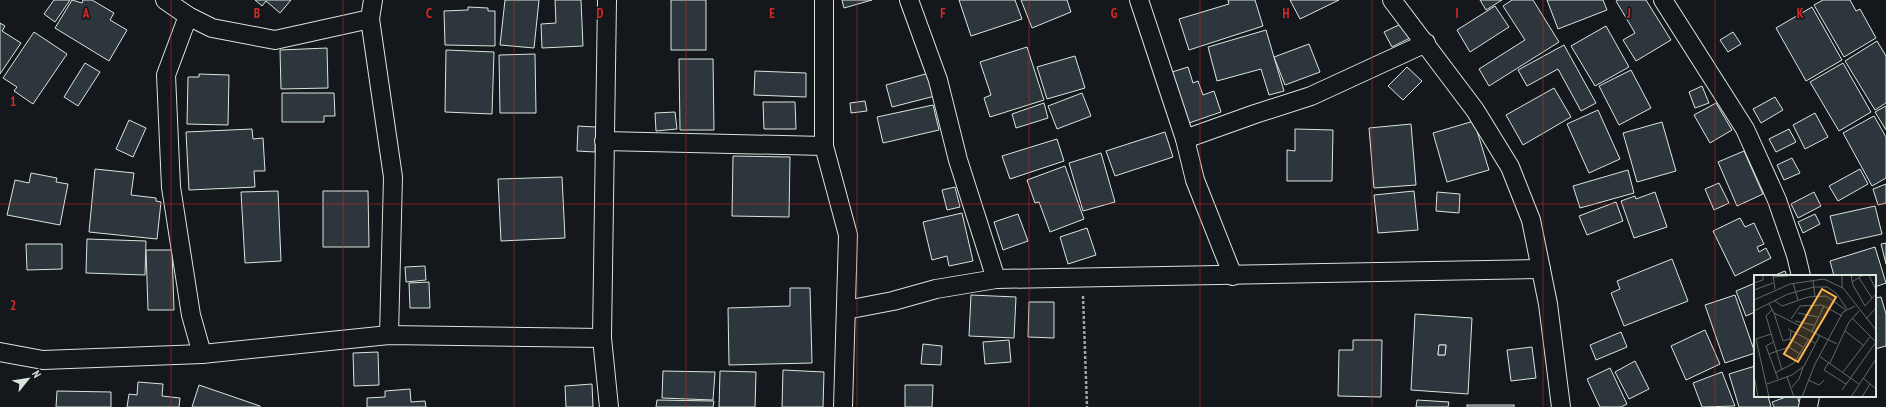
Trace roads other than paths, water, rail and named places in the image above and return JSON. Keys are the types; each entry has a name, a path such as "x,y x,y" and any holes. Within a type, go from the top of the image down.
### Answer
{"street":[{"path":"165,0 188,16 212,28 275,40 370,19"},
{"path":"373,0 370,19 393,177 389,334"},
{"path":"607,0 602,338 609,407"},
{"path":"824,0 824,146 848,235 843,407"},
{"path":"909,0 938,80 958,160 996,280"},
{"path":"1139,0 1185,139 1195,180 1233,276"},
{"path":"1392,0 1426,43 1475,110 1510,167 1531,220 1548,304 1561,407"},
{"path":"1663,0 1746,129 1777,200 1801,275"},
{"path":"188,16 166,76 171,187 191,315 202,354"},
{"path":"1185,139 1254,114 1311,96 1426,43"},
{"path":"604,141 824,146"},
{"path":"846,310 892,301 936,289 996,280 1082,277 1233,276 1541,269"},
{"path":"0,352 43,360 202,354 389,334 602,338"},
{"path":"1808,407 1810,397"}]}
